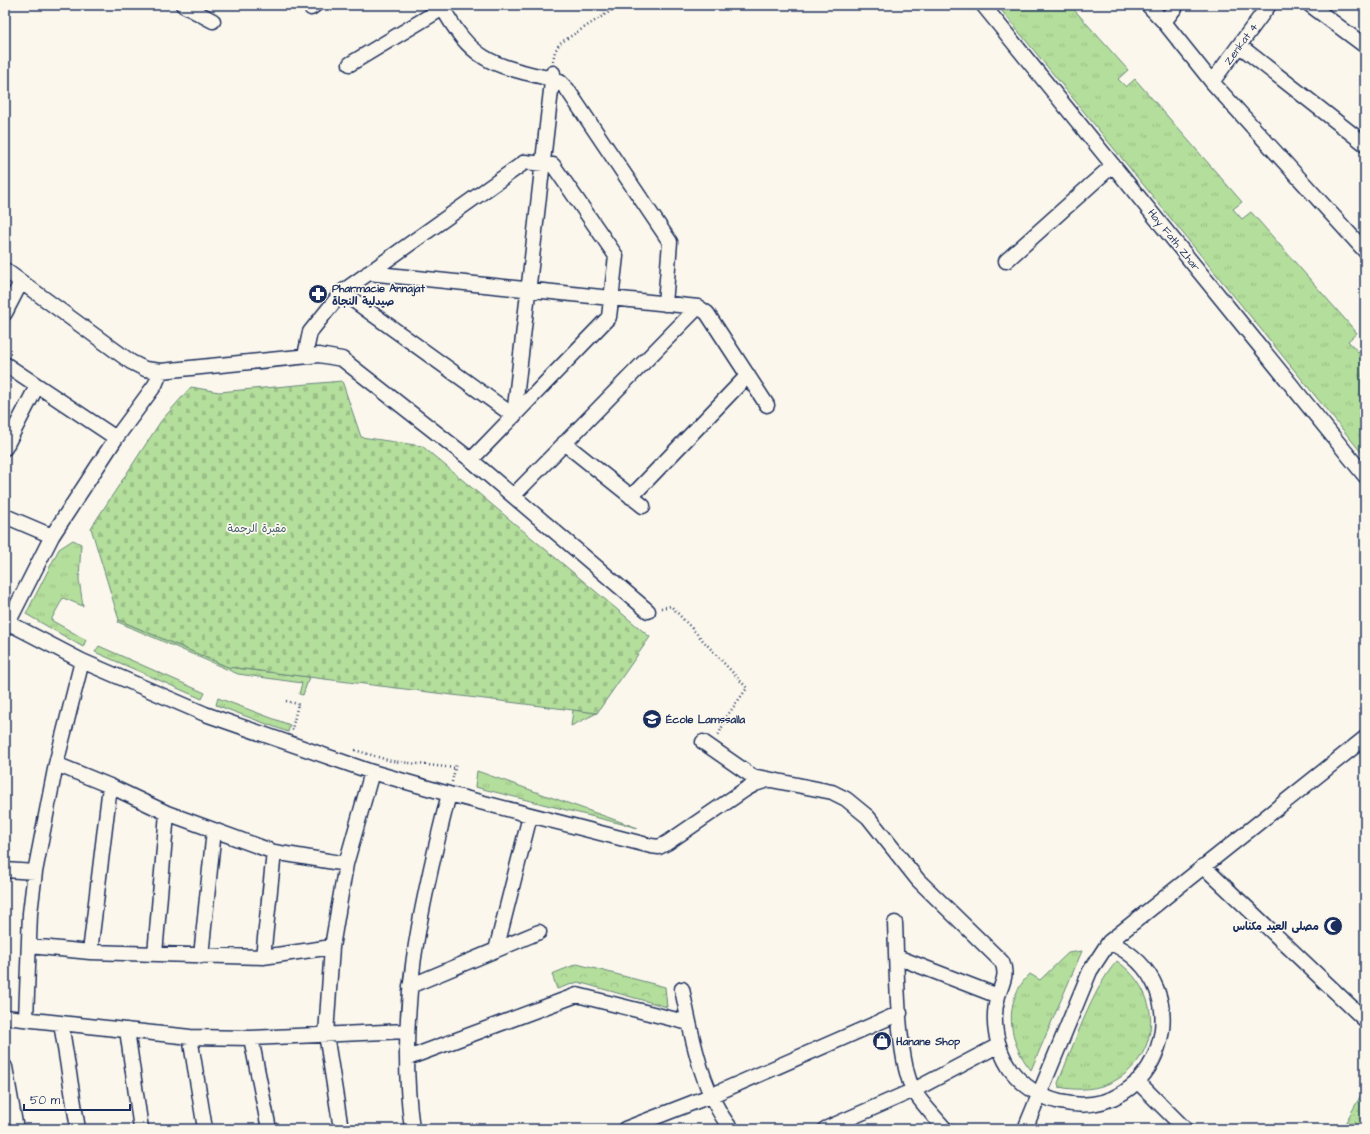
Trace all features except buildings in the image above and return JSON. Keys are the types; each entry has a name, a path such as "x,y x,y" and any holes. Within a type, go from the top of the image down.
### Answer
{"street":[{"name":"Hay Fath Zhar","path":"983,5 1365,476"},
{"path":"1148,5 1164,22 1212,82 1365,251"},
{"path":"1164,22 1177,5"},
{"name":"Zenkat 4","path":"1212,82 1269,5"},
{"path":"1310,5 1365,46"},
{"path":"192,7 213,21"},
{"path":"350,64 442,7 459,35 471,48 483,57 501,67 552,76 560,82 567,89 670,242 665,304"},
{"path":"1240,46 1365,144"},
{"path":"514,416 552,76"},
{"path":"305,356 310,332 342,292 525,162 553,165 616,256 609,317 471,460"},
{"path":"1006,261 1113,165"},
{"path":"5,270 131,362 145,369 161,371 319,355 342,359 471,460 648,611"},
{"path":"368,273 698,307 707,313 767,405"},
{"path":"5,313 21,282"},
{"path":"342,292 514,416"},
{"path":"513,496 698,307"},
{"path":"5,364 116,438"},
{"path":"161,371 155,385 116,438 52,536 6,624 82,661 205,714 372,772 530,816 651,846 659,847 746,789 755,784 768,780"},
{"path":"631,497 748,376"},
{"path":"5,448 37,386"},
{"path":"564,443 643,506"},
{"path":"5,516 52,536"},
{"path":"26,1019 30,946 30,913 34,872 56,764 82,661"},
{"path":"1025,1129 1090,971 1109,942 1365,738"},
{"path":"708,745 752,776 832,792 846,799 868,817 918,880 1002,962 1005,969 1005,977 998,996 995,1020 999,1045 1010,1069 1028,1087 1039,1094 1065,1103 1091,1103 1115,1096 1137,1081 1149,1066 1158,1050 1163,1024 1161,999 1156,987 1143,965 1134,956 1109,942"},
{"path":"56,764 110,786 167,813 274,852 346,864"},
{"path":"341,1129 326,1034 332,947 346,864 372,772"},
{"path":"90,952 110,786"},
{"path":"412,1129 409,1107 407,1031 410,986 414,950 426,885 448,794"},
{"path":"155,954 167,813"},
{"path":"496,950 530,816"},
{"path":"201,956 214,830"},
{"path":"263,957 274,852"},
{"path":"1203,866 1365,1020"},
{"path":"5,870 34,872"},
{"path":"895,923 900,1027 907,1070 914,1090 945,1129"},
{"path":"410,986 539,932"},
{"path":"30,946 90,952 263,957 332,947"},
{"path":"897,957 998,996"},
{"path":"682,989 689,1023 710,1096 731,1129"},
{"path":"408,1058 577,994 689,1023"},
{"path":"625,1129 710,1096 900,1013"},
{"path":"5,1017 190,1037 251,1038 407,1031"},
{"path":"61,1023 78,1129"},
{"path":"126,1030 141,1129"},
{"path":"190,1037 205,1129"},
{"path":"251,1038 269,1129"},
{"path":"824,1129 914,1090 999,1045"},
{"path":"5,1067 16,1129"},
{"path":"1137,1081 1186,1129"}],"path":[{"path":"552,76 555,51 560,44 620,5"},
{"path":"648,611 671,606 747,688 708,745"},
{"path":"286,701 299,704 292,729 299,732"},
{"path":"348,748 391,762 455,768"}],"green space":[{"path":"997,5 1070,5 1128,70 1118,79 1126,87 1135,79 1242,202 1233,209 1242,219 1251,212 1357,333 1348,341 1358,352 1365,346 1365,457"},
{"name":"مقبرة الرحمة","path":"342,381 361,437 422,446 650,637 597,713 228,667 119,620 91,528 161,421 191,387 219,392"},
{"path":"73,540 81,544 79,579 83,606 63,598 51,620 86,640 83,647 26,614 59,549"},
{"path":"119,620 228,667 309,677 303,695 299,694 302,683 238,674 118,622"},
{"path":"99,646 205,693 202,699 95,652"},
{"path":"218,698 290,725 288,732 216,705"},
{"path":"573,710 597,713 571,726"},
{"path":"477,771 638,828 475,787"},
{"path":"1082,951 1031,1070 1023,1059 1013,1035 1011,1022 1015,996 1021,984 1030,974 1040,980 1068,953"},
{"path":"1117,961 1137,981 1148,1004 1150,1027 1145,1049 1132,1068 1113,1082 1088,1089 1059,1087 1058,1083 1091,1002 1099,987"},
{"path":"577,964 665,987 667,1007 578,982 557,989 552,974"},
{"path":"1365,1088 1365,1129 1342,1129"}],"place":[{"name":"Pharmacie Annajat صيدلية النجاة","path":"318,294"},
{"name":"École Lamssalla","path":"652,719"},
{"name":"مصلى العيد مكناس","path":"1333,926"},
{"name":"Hanane Shop","path":"882,1041"}]}
